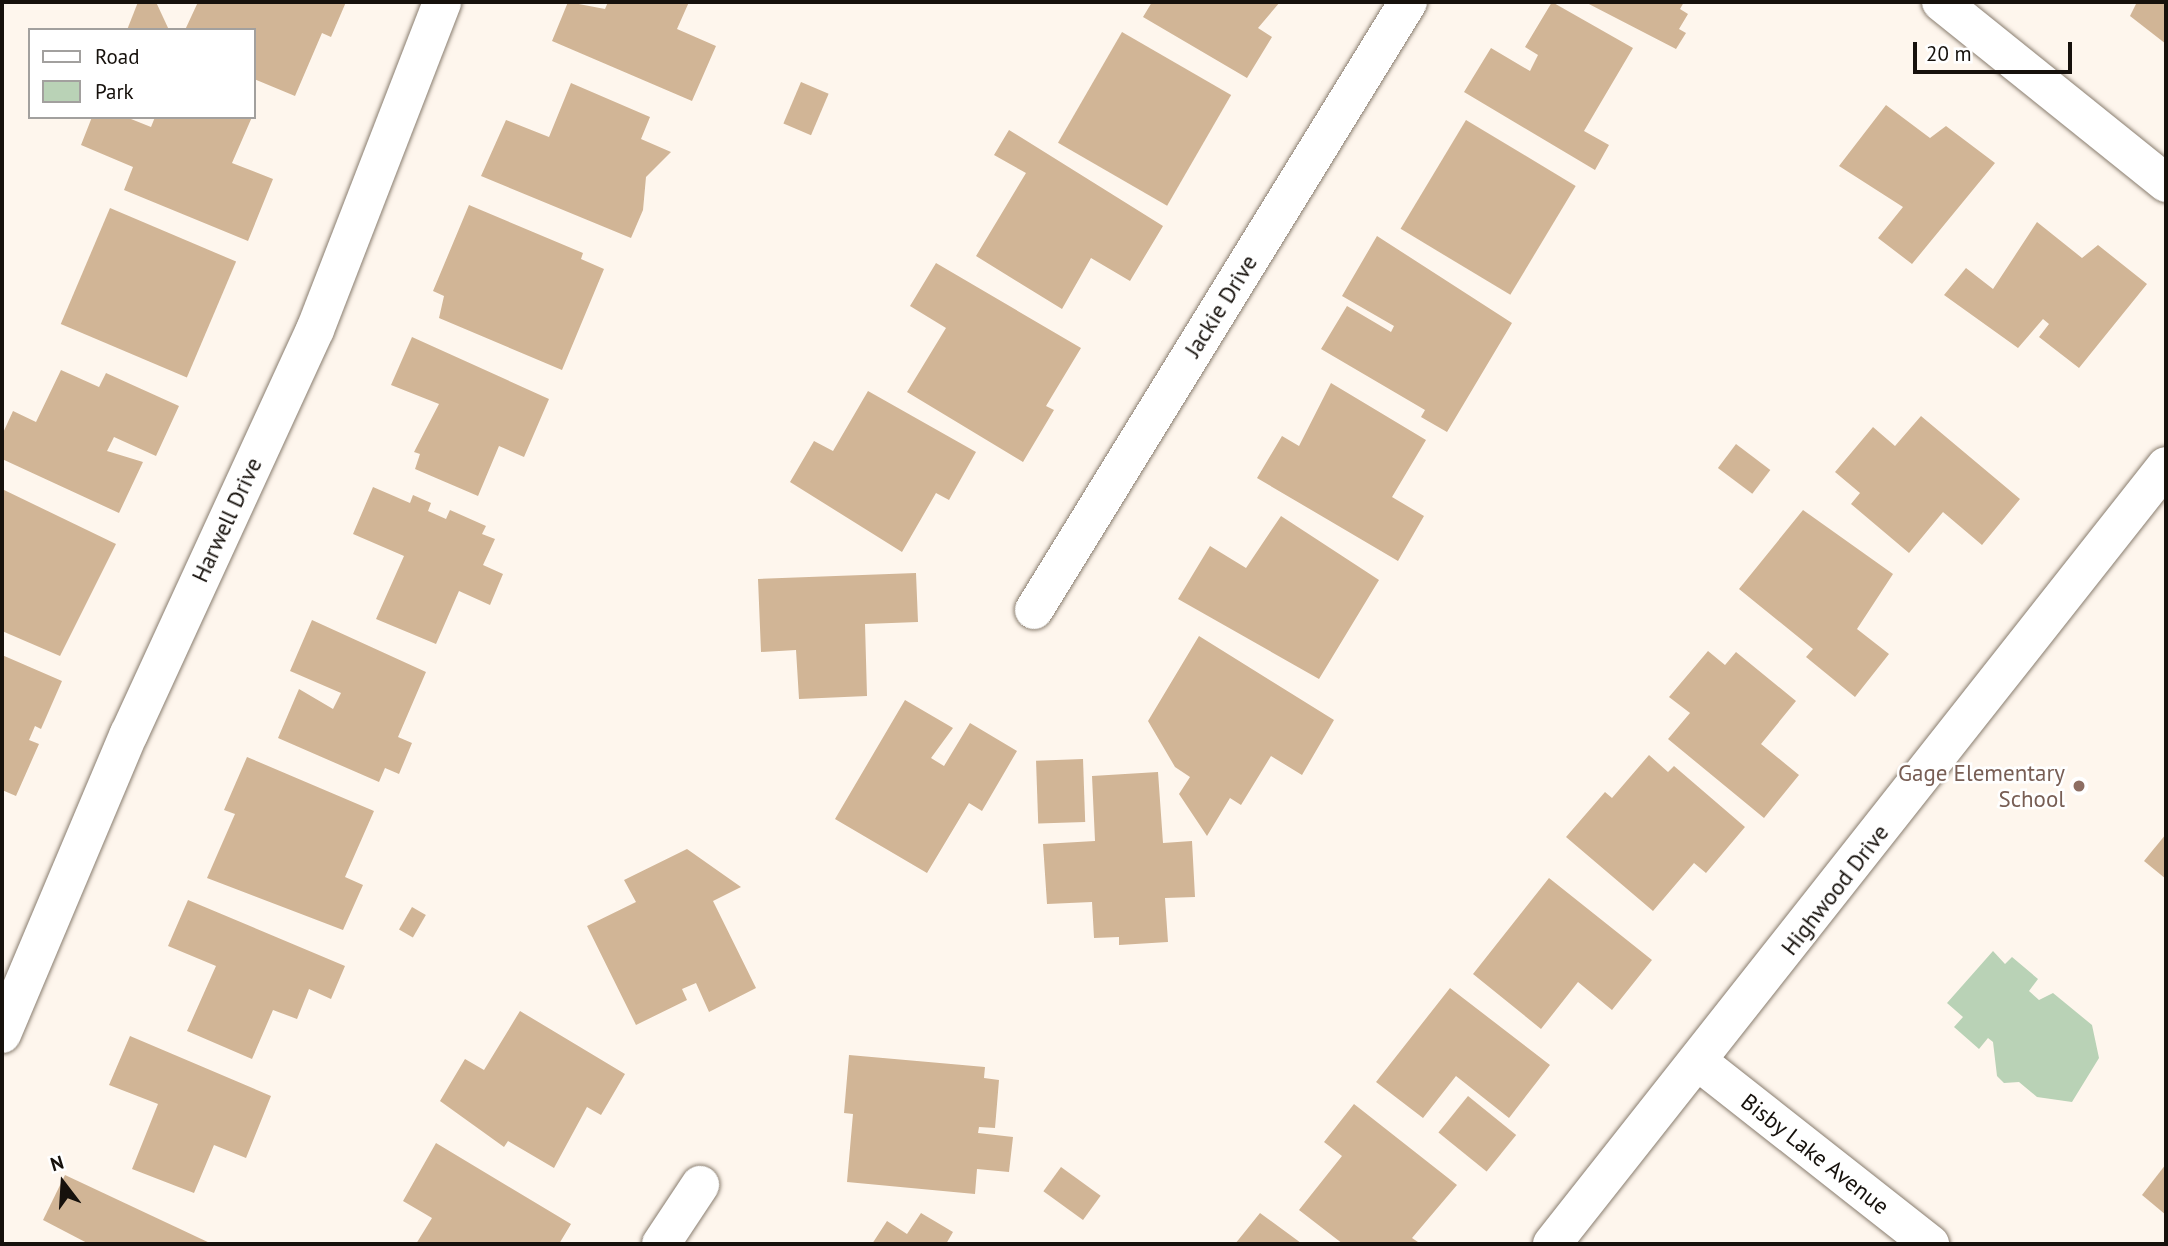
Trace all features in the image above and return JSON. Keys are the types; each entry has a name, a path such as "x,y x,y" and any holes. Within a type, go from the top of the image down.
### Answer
{"street":[{"name":"Harwell Drive","path":"2,1034 141,709 315,330 442,2"},
{"name":"Jackie Drive","path":"1034,610 1408,2"},
{"path":"1941,2 2166,183"},
{"name":"Highwood Drive","path":"1552,1244 1700,1063 2166,466"},
{"name":"Bisby Lake Avenue","path":"1700,1063 1930,1244"},
{"path":"661,1244 700,1185"}],"green space":[{"path":"1993,951 2005,964 2012,957 2038,979 2029,991 2039,1000 2053,993 2092,1025 2099,1058 2072,1102 2037,1097 2019,1082 2004,1083 1997,1076 1993,1042 1988,1038 1979,1049 1954,1027 1963,1017 1947,1003"}],"building":[{"path":"138,2 156,2 168,28 128,28"},
{"path":"198,2 346,2 331,37 322,33 295,96 256,80 256,28 186,28"},
{"path":"568,2 605,9 608,2 689,2 677,29 716,46 692,101 552,41"},
{"path":"1152,2 1280,2 1258,28 1272,37 1247,78 1143,17"},
{"path":"1552,2 1633,48 1584,131 1609,145 1595,170 1464,92 1491,48 1530,71 1538,55 1525,47"},
{"path":"1585,2 1684,2 1680,9 1688,14 1679,29 1686,33 1676,49"},
{"path":"2137,2 2166,2 2166,44 2130,16"},
{"path":"1122,32 1231,95 1167,206 1058,143"},
{"path":"801,82 829,94 811,135 783,123"},
{"path":"571,83 650,117 641,139 671,152 646,177 643,210 631,238 481,176 506,120 549,137"},
{"path":"1886,105 1930,138 1946,126 1995,163 1912,264 1878,238 1903,207 1839,166"},
{"path":"91,119 131,119 151,127 154,119 251,119 232,163 273,179 248,241 124,190 133,167 81,145"},
{"path":"1466,120 1576,186 1510,295 1401,229"},
{"path":"1009,130 1163,226 1130,281 1091,258 1062,309 976,256 1026,173 994,155"},
{"path":"469,205 583,253 581,259 604,269 562,370 439,318 444,296 433,291"},
{"path":"110,208 236,262 187,378 61,324"},
{"path":"2037,222 2082,258 2098,245 2147,284 2079,368 2039,337 2049,324 2043,319 2018,348 1944,295 1966,268 1993,289"},
{"path":"1377,236 1512,323 1447,432 1421,417 1425,410 1321,349 1347,306 1391,332 1394,326 1342,296"},
{"path":"936,263 1081,348 1046,406 1054,410 1023,462 907,392 946,328 910,306"},
{"path":"412,337 549,399 524,457 499,446 478,496 415,469 420,454 414,452 439,404 391,385"},
{"path":"61,370 99,387 106,373 179,406 156,456 114,437 107,451 143,462 119,513 2,459 2,435 13,411 36,422"},
{"path":"1331,383 1426,440 1392,497 1424,516 1398,561 1257,478 1282,436 1299,446"},
{"path":"868,391 976,452 949,500 936,493 902,552 790,482 814,441 833,451"},
{"path":"1921,416 2020,499 1982,545 1943,512 1909,553 1851,504 1860,493 1835,472 1873,427 1895,446"},
{"path":"1736,444 1770,470 1752,494 1718,468"},
{"path":"373,487 410,503 413,495 431,503 428,511 446,519 450,510 486,526 482,534 495,539 483,565 503,574 490,605 459,591 436,644 376,619 404,556 353,534"},
{"path":"2,489 116,544 60,656 2,631"},
{"path":"1803,510 1893,574 1857,629 1889,654 1855,697 1806,657 1813,649 1739,589"},
{"path":"1281,516 1379,580 1319,679 1178,599 1210,546 1246,568"},
{"path":"916,573 918,622 865,624 867,696 799,699 796,650 761,652 758,579"},
{"path":"312,620 426,672 398,737 412,743 399,774 385,768 379,782 278,738 299,689 333,709 341,693 290,671"},
{"path":"1199,636 1334,720 1302,775 1271,756 1241,805 1230,798 1207,836 1179,794 1190,777 1175,767 1148,721"},
{"path":"1708,651 1725,665 1736,652 1796,701 1761,744 1799,775 1764,818 1668,739 1690,713 1669,697"},
{"path":"2,655 62,681 41,729 35,726 29,740 39,744 16,796 2,790"},
{"path":"905,700 953,728 931,758 944,766 970,723 1017,751 982,811 969,803 927,873 835,819"},
{"path":"1649,755 1668,772 1674,766 1745,827 1706,873 1694,863 1653,911 1566,837 1605,792 1612,798"},
{"path":"247,757 374,811 345,877 363,885 343,930 207,878 235,814 224,810"},
{"path":"1083,759 1085,822 1038,824 1036,761"},
{"path":"1158,772 1163,843 1192,841 1195,897 1165,898 1168,942 1119,945 1119,937 1094,938 1092,902 1047,904 1043,844 1095,841 1092,776"},
{"path":"2166,834 2166,879 2144,861"},
{"path":"687,849 741,887 713,901 756,988 709,1012 696,983 682,989 687,1000 636,1025 587,926 636,902 624,880"},
{"path":"1549,878 1652,960 1612,1010 1578,982 1541,1029 1473,974"},
{"path":"188,900 345,966 331,999 309,989 297,1019 273,1010 252,1059 187,1031 216,966 168,946"},
{"path":"412,907 426,915 413,938 399,930"},
{"path":"1450,988 1550,1065 1509,1118 1456,1076 1423,1118 1376,1082"},
{"path":"520,1011 625,1074 601,1115 587,1107 554,1168 508,1141 504,1147 440,1101 465,1059 484,1070"},
{"path":"130,1036 271,1096 246,1158 214,1145 194,1193 132,1169 158,1104 109,1085"},
{"path":"849,1055 985,1067 984,1078 999,1080 995,1128 979,1127 978,1133 1013,1137 1009,1172 977,1169 975,1194 847,1182 853,1114 844,1113"},
{"path":"1468,1096 1516,1135 1487,1172 1438,1133"},
{"path":"1354,1104 1457,1185 1412,1238 1421,1244 1343,1244 1299,1210 1342,1156 1324,1142"},
{"path":"436,1143 571,1224 559,1244 416,1244 432,1218 403,1201"},
{"path":"2166,1164 2166,1215 2142,1195"},
{"path":"1061,1167 1101,1196 1083,1220 1043,1191"},
{"path":"65,1175 212,1244 89,1244 43,1220"},
{"path":"921,1213 953,1232 946,1244 872,1244 887,1221 907,1234"},
{"path":"1260,1213 1301,1243 1309,1244 1235,1244"}],"place":[{"name":"Gage Elementary School","path":"2079,786"}]}
